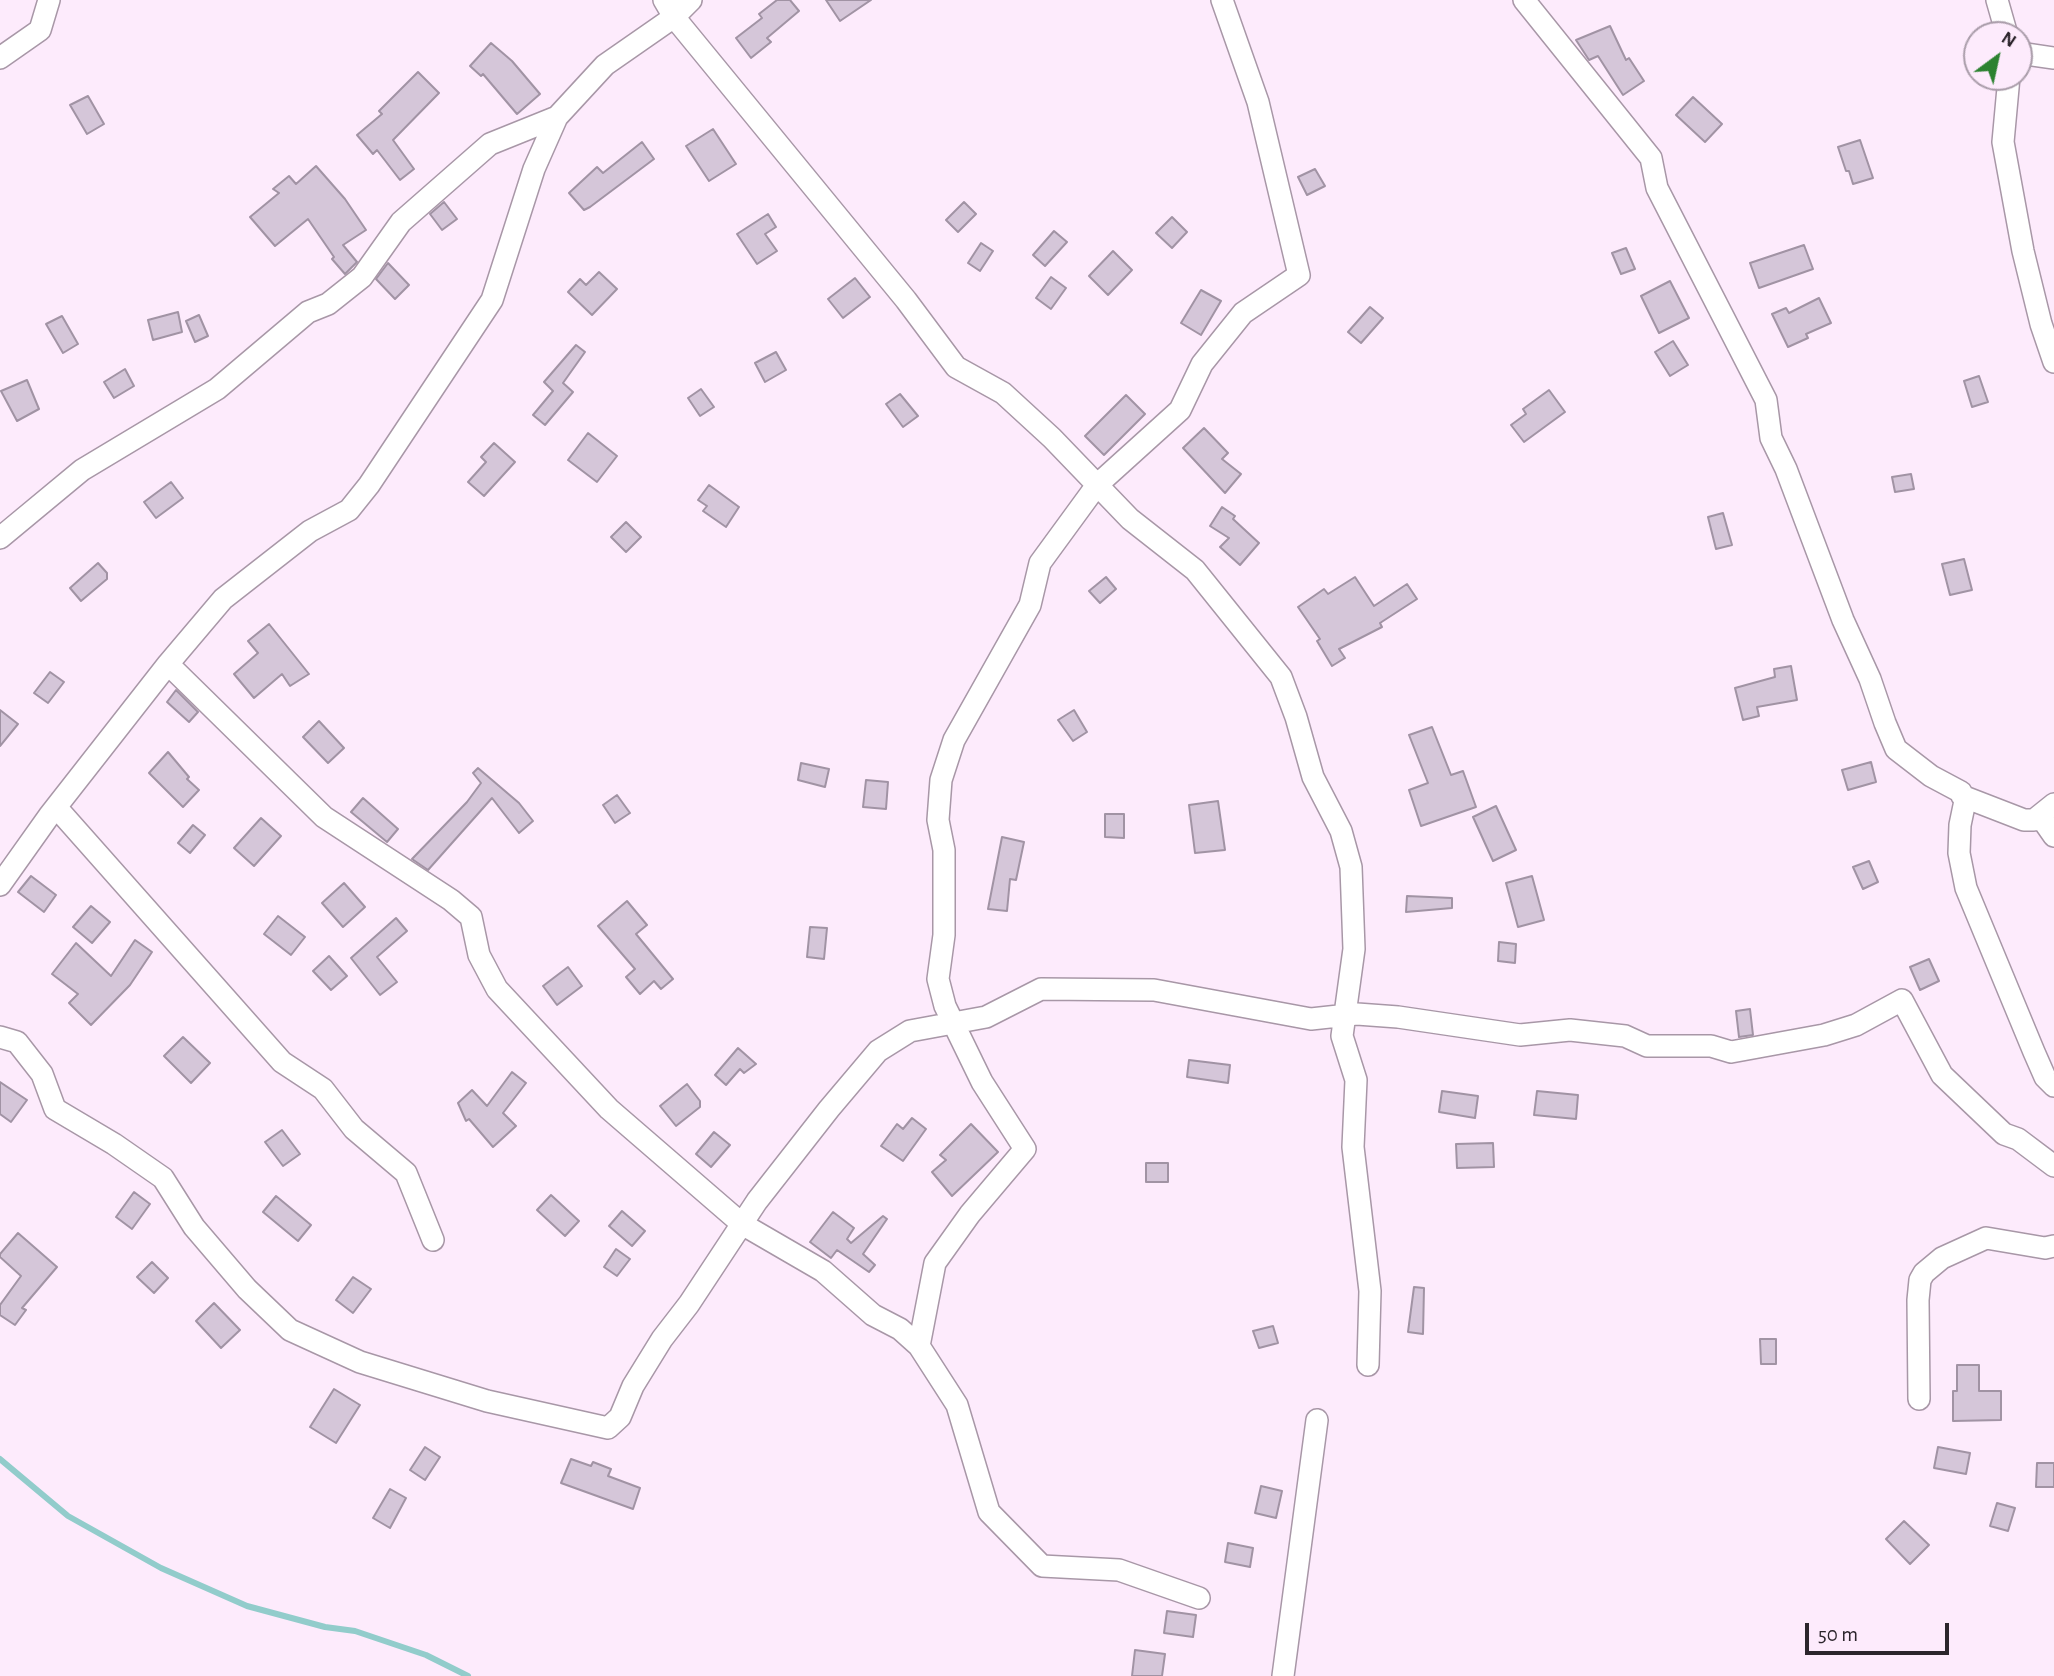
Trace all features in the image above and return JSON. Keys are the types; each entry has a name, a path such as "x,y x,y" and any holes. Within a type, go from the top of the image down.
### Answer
{"street":[{"path":"0,58 40,30 49,0"},
{"path":"0,885 56,807 167,664 223,599 310,531 349,510 369,485 492,300 534,169 557,117 605,65 669,8 691,0"},
{"path":"919,1346 935,1263 970,1214 1025,1149 982,1082 945,1006 938,979 944,935 944,850 938,820 941,780 954,740 1030,605 1040,563 1097,485 1180,410 1202,364 1243,313 1299,275 1258,102 1222,0"},
{"path":"1524,0 1651,158 1657,188 1766,400 1771,438 1896,749 1931,776 1961,792 1965,801 1960,825 1959,853 1966,888 2045,1077 2054,1086"},
{"path":"1997,0 2003,21"},
{"path":"669,8 906,300 956,367 1003,393 1052,438 1130,519 1195,570 1281,677 1313,777 1341,831 1351,867 1354,949 1342,1036 1356,1080 1353,1147 1355,1183 1370,1291 1368,1366"},
{"path":"2033,55 2054,58"},
{"path":"2008,91 2003,142 2023,251 2040,324 2054,362"},
{"path":"0,538 82,470 217,389 308,312 328,304 362,277 401,222 490,144 557,117"},
{"path":"167,664 324,817 451,900 471,917 479,955 497,989 609,1109 742,1224 823,1271 873,1315 900,1329 919,1346 957,1405 989,1512 1042,1566 1119,1570 1199,1598"},
{"path":"1962,796 2024,820 2034,820 2047,810 2054,836"},
{"path":"56,807 282,1062 323,1089 354,1129 406,1173 433,1240"},
{"path":"0,1037 17,1042 42,1074 55,1109 114,1144 163,1178 194,1227 247,1289 290,1330 360,1362 487,1401 608,1428 620,1418 633,1386 662,1339 690,1304 742,1224 829,1109 878,1051 910,1031 986,1017 1041,989 1154,990 1311,1018 1357,1014 1398,1017 1520,1035 1570,1030 1625,1036 1647,1046 1711,1046 1731,1052 1824,1035 1856,1025 1902,1000 1942,1074 2004,1134 2018,1139 2054,1166"},
{"path":"1919,1399 1918,1300 1920,1280 1924,1273 1942,1258 1986,1238 2045,1248 2054,1246"},
{"path":"1283,1676 1317,1420"}],"building":[{"path":"777,0 790,0 799,11 767,38 771,42 751,58 736,38 762,18 759,14"},
{"path":"826,0 871,0 840,21"},
{"path":"1610,26 1626,60 1629,58 1644,81 1623,95 1598,56 1589,60 1576,40"},
{"path":"491,43 512,61 540,94 517,114 483,74 481,76 470,66"},
{"path":"418,72 439,93 393,140 414,169 400,180 377,150 373,154 357,135 382,114 379,111"},
{"path":"88,96 104,124 87,134 70,105"},
{"path":"1693,97 1722,124 1705,142 1676,115"},
{"path":"713,129 736,164 709,181 686,146"},
{"path":"1860,140 1873,178 1853,184 1838,147"},
{"path":"642,142 654,159 584,210 569,193 597,167 603,173"},
{"path":"316,166 345,199 366,230 343,245 357,262 345,274 332,259 334,257 308,219 275,246 250,217 279,193 273,189 289,176 296,184"},
{"path":"1315,169 1325,186 1307,195 1298,177"},
{"path":"444,202 457,219 442,230 430,214"},
{"path":"964,202 976,214 958,232 946,220"},
{"path":"768,214 776,227 765,234 777,251 757,264 737,234"},
{"path":"1172,217 1187,232 1172,248 1156,233"},
{"path":"1054,231 1067,242 1045,266 1033,255"},
{"path":"981,243 993,251 980,271 968,263"},
{"path":"1804,245 1813,269 1759,288 1750,263"},
{"path":"1626,248 1635,269 1621,274 1612,253"},
{"path":"1113,251 1132,270 1108,295 1089,276"},
{"path":"388,263 409,285 395,299 376,279"},
{"path":"599,272 617,289 592,315 568,292 580,279 586,285"},
{"path":"1051,277 1066,288 1051,309 1036,298"},
{"path":"855,278 870,297 843,318 828,299"},
{"path":"1670,281 1689,318 1659,333 1641,296"},
{"path":"1201,290 1221,301 1201,335 1181,323"},
{"path":"1819,298 1831,323 1806,334 1808,338 1788,347 1772,314 1786,308 1789,313"},
{"path":"1370,307 1383,318 1361,343 1348,332"},
{"path":"178,312 182,332 153,340 148,320"},
{"path":"199,315 208,336 195,342 186,321"},
{"path":"62,316 78,344 63,353 46,324"},
{"path":"1673,341 1688,365 1670,376 1655,352"},
{"path":"576,345 585,352 563,383 573,392 545,425 533,415 553,391 544,382"},
{"path":"776,352 786,370 765,382 755,363"},
{"path":"125,369 134,386 114,398 104,382"},
{"path":"1979,376 1988,402 1972,407 1964,381"},
{"path":"27,380 39,409 17,421 1,391"},
{"path":"701,389 714,407 700,416 688,398"},
{"path":"1549,390 1565,412 1524,442 1511,425 1526,414 1523,409"},
{"path":"900,394 918,416 903,427 886,404"},
{"path":"1126,395 1145,414 1104,455 1085,436"},
{"path":"1204,428 1228,453 1222,459 1241,474 1225,493 1183,448"},
{"path":"588,433 617,456 597,482 568,460"},
{"path":"494,443 515,462 484,496 468,482 486,462 481,457"},
{"path":"1911,474 1914,489 1895,492 1892,477"},
{"path":"171,482 183,498 156,518 144,502"},
{"path":"709,485 739,507 726,527 703,511 707,506 698,500"},
{"path":"1222,507 1235,516 1233,519 1259,543 1240,565 1220,547 1229,538 1210,526"},
{"path":"1723,513 1732,545 1716,549 1708,517"},
{"path":"626,522 641,537 626,552 611,537"},
{"path":"1964,559 1972,590 1950,595 1942,564"},
{"path":"98,563 107,573 107,579 81,601 70,588"},
{"path":"1106,577 1116,589 1100,603 1089,591"},
{"path":"1355,577 1374,606 1407,584 1417,599 1380,623 1382,627 1339,649 1345,658 1332,666 1317,641 1320,639 1298,607 1324,589 1328,594"},
{"path":"269,624 309,674 290,686 282,674 254,698 234,674 258,653 248,641"},
{"path":"1791,666 1797,700 1757,707 1759,716 1743,720 1735,688 1775,677 1774,669"},
{"path":"50,672 64,682 48,703 34,693"},
{"path":"176,690 198,712 189,722 167,702"},
{"path":"0,710 18,724 0,746"},
{"path":"1074,710 1087,732 1073,741 1058,720"},
{"path":"319,721 344,748 328,763 303,737"},
{"path":"1432,727 1451,775 1463,771 1476,807 1421,826 1409,790 1428,783 1409,735"},
{"path":"168,752 189,777 187,779 199,790 183,807 149,773"},
{"path":"1871,762 1876,782 1848,790 1842,770"},
{"path":"801,763 829,769 825,787 798,780"},
{"path":"478,768 519,803 533,821 519,833 492,798 428,870 412,859 467,802 481,783 473,773"},
{"path":"866,780 888,782 886,809 863,807"},
{"path":"617,795 630,813 615,823 603,805"},
{"path":"363,798 398,829 387,842 351,812"},
{"path":"1218,801 1225,850 1195,853 1189,805"},
{"path":"1496,806 1516,850 1493,861 1473,817"},
{"path":"1105,814 1124,814 1124,838 1105,837"},
{"path":"261,818 281,836 254,866 234,848"},
{"path":"193,825 205,835 190,853 178,843"},
{"path":"1002,837 1024,842 1016,880 1010,879 1007,911 988,909"},
{"path":"1869,861 1878,882 1863,889 1853,867"},
{"path":"31,876 56,895 44,912 18,892"},
{"path":"1532,876 1544,920 1518,927 1506,883"},
{"path":"344,883 365,907 343,927 322,903"},
{"path":"1407,896 1452,898 1452,908 1406,912"},
{"path":"627,901 647,925 636,934 673,979 661,989 654,981 640,994 626,977 635,969 598,926"},
{"path":"91,906 110,922 92,943 73,927"},
{"path":"278,916 305,937 291,955 264,934"},
{"path":"396,918 407,931 377,957 397,982 380,995 351,958"},
{"path":"810,927 827,928 824,959 807,957"},
{"path":"135,940 152,952 130,985 91,1025 69,1003 78,994 52,974 76,943 111,976"},
{"path":"1499,942 1516,944 1515,963 1498,961"},
{"path":"329,956 347,976 331,990 313,971"},
{"path":"1929,959 1939,981 1920,990 1910,967"},
{"path":"568,967 582,986 557,1005 543,986"},
{"path":"1750,1009 1753,1035 1739,1037 1736,1011"},
{"path":"183,1037 210,1063 191,1083 164,1056"},
{"path":"738,1048 756,1064 744,1073 740,1069 726,1085 715,1075"},
{"path":"1189,1060 1230,1065 1228,1083 1187,1077"},
{"path":"512,1072 526,1083 503,1113 516,1126 493,1147 469,1119 466,1121 458,1103 472,1090 487,1106"},
{"path":"0,1082 27,1100 11,1122 0,1114"},
{"path":"687,1084 700,1101 700,1107 676,1126 660,1106"},
{"path":"1442,1091 1478,1096 1475,1118 1439,1112"},
{"path":"1537,1091 1578,1095 1576,1119 1534,1115"},
{"path":"912,1118 926,1129 903,1161 881,1146 897,1124 903,1129"},
{"path":"971,1124 998,1152 952,1196 932,1172 946,1160 940,1155"},
{"path":"282,1130 300,1154 283,1166 265,1142"},
{"path":"714,1132 730,1145 711,1167 696,1154"},
{"path":"1493,1143 1494,1167 1457,1168 1456,1144"},
{"path":"1146,1163 1168,1163 1168,1182 1146,1182"},
{"path":"134,1192 150,1204 132,1229 116,1217"},
{"path":"551,1195 579,1221 565,1236 537,1210"},
{"path":"276,1196 311,1225 298,1241 263,1212"},
{"path":"622,1211 645,1231 632,1246 609,1226"},
{"path":"833,1212 854,1228 847,1239 851,1243 883,1216 887,1219 863,1254 875,1265 869,1272 837,1250 831,1258 810,1242"},
{"path":"18,1233 57,1267 22,1308 26,1310 15,1325 0,1315 0,1305 21,1276 0,1254"},
{"path":"616,1249 630,1259 617,1276 604,1267"},
{"path":"152,1262 168,1278 154,1293 137,1277"},
{"path":"353,1277 371,1289 353,1313 336,1300"},
{"path":"1414,1287 1424,1288 1423,1334 1408,1332"},
{"path":"214,1303 240,1330 221,1348 196,1321"},
{"path":"1273,1326 1278,1343 1259,1348 1253,1331"},
{"path":"1760,1339 1776,1339 1776,1364 1761,1364"},
{"path":"1957,1365 1979,1365 1979,1391 2001,1391 2001,1420 1953,1421 1953,1391 1957,1391"},
{"path":"334,1389 360,1405 336,1443 310,1427"},
{"path":"425,1447 440,1457 425,1480 410,1470"},
{"path":"1938,1447 1970,1453 1966,1474 1934,1468"},
{"path":"571,1459 591,1466 593,1462 611,1469 608,1476 640,1488 633,1509 561,1483"},
{"path":"2037,1463 2054,1463 2054,1487 2036,1487"},
{"path":"1261,1486 1282,1491 1276,1518 1255,1513"},
{"path":"390,1489 406,1498 390,1528 373,1518"},
{"path":"1997,1503 2015,1508 2008,1531 1990,1526"},
{"path":"1904,1521 1929,1545 1910,1564 1886,1539"},
{"path":"1228,1543 1253,1548 1250,1567 1225,1562"},
{"path":"1167,1611 1196,1615 1193,1637 1164,1633"},
{"path":"1135,1650 1165,1654 1162,1676 1132,1676"}],"waterway":[{"path":"0,1459 68,1516 161,1568 247,1606 325,1627 355,1631 426,1655 468,1676"}]}
